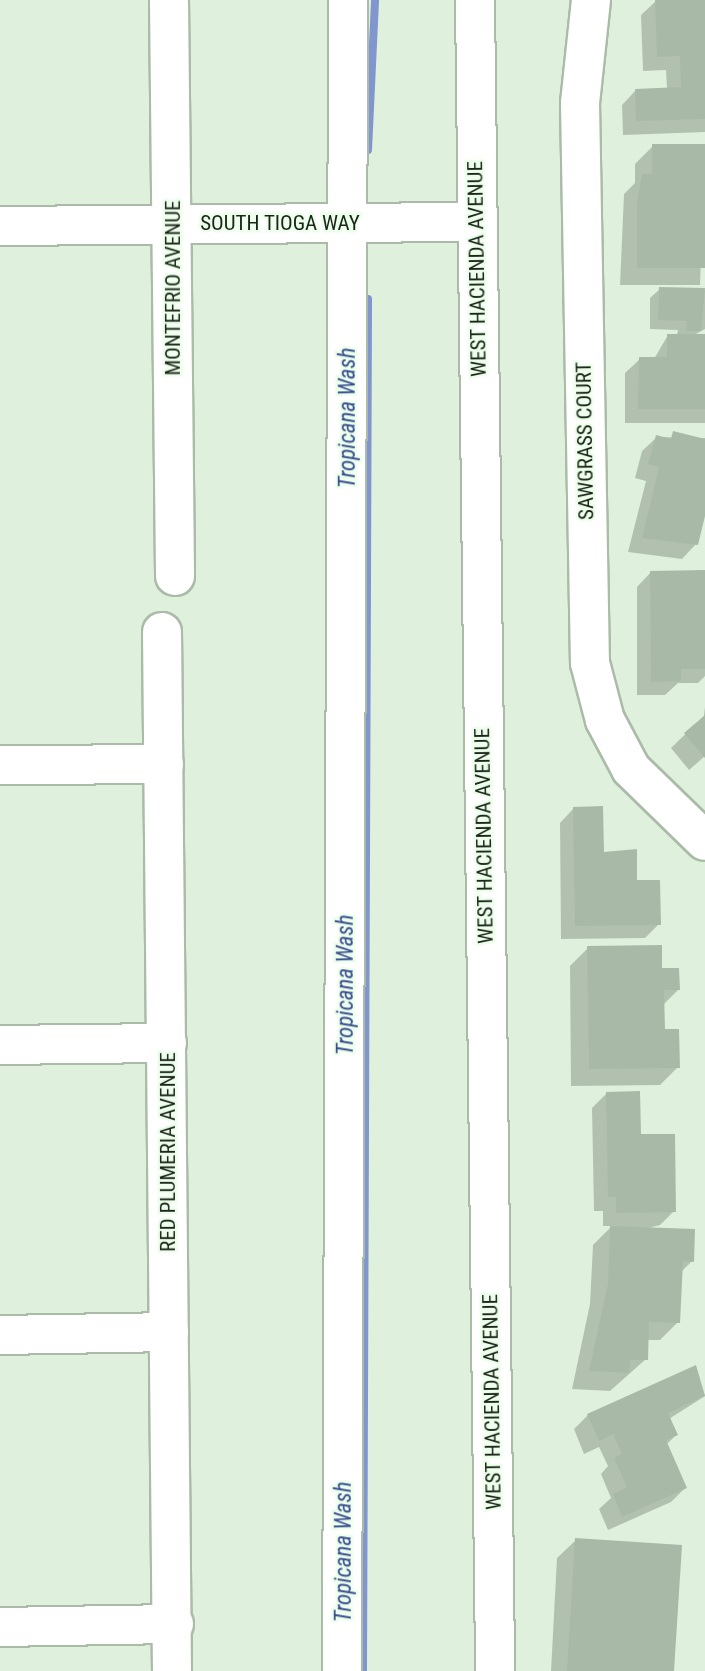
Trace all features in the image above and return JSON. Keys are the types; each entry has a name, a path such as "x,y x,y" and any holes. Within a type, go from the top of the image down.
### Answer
{"street":[{"name":"MONTEFRIO AVENUE","path":"169,0 175,576"},
{"path":"342,1671 348,0"},
{"name":"WEST HACIENDA AVENUE","path":"475,0 495,1671"},
{"name":"SAWGRASS COURT","path":"594,1 580,103 590,663 605,720 631,769 705,841"},
{"name":"SOUTH TIOGA WAY","path":"0,226 477,222"},
{"name":"RED PLUMERIA AVENUE","path":"163,632 174,1624 172,1671"},
{"path":"0,765 164,764"},
{"path":"0,1045 167,1043"},
{"path":"0,1335 169,1332"},
{"path":"0,1627 174,1624"}],"building":[{"path":"655,0 705,0 705,119 636,121 635,89 681,87 680,56 657,57"},
{"path":"652,144 705,144 705,268 637,268 637,203 642,174 652,174"},
{"path":"659,287 705,288 701,331 686,331 687,321 658,320"},
{"path":"667,334 705,334 705,409 638,409 639,357 667,357"},
{"path":"673,431 705,439 705,516 698,545 642,538 659,467 648,464 656,435 671,439"},
{"path":"705,570 705,669 681,669 681,681 651,682 650,571"},
{"path":"705,707 705,758 684,733 704,716"},
{"path":"603,806 604,852 637,849 637,880 660,880 661,925 575,926 573,807"},
{"path":"662,945 662,968 679,968 680,990 664,990 665,1029 679,1029 680,1068 589,1069 587,946"},
{"path":"640,1091 641,1134 675,1134 676,1212 616,1213 616,1197 608,1197 606,1092"},
{"path":"610,1226 695,1229 694,1262 683,1261 680,1323 649,1322 648,1360 630,1360 629,1373 589,1371 608,1284"},
{"path":"696,1365 705,1396 668,1413 678,1435 666,1440 687,1488 622,1517 613,1494 627,1487 614,1458 622,1454 613,1434 599,1441 587,1414"},
{"path":"575,1538 682,1545 674,1671 567,1671"}],"waterway":[{"name":"Tropicana Wash","path":"368,150 375,0"},
{"name":"Tropicana Wash","path":"363,1671 368,299"}]}
